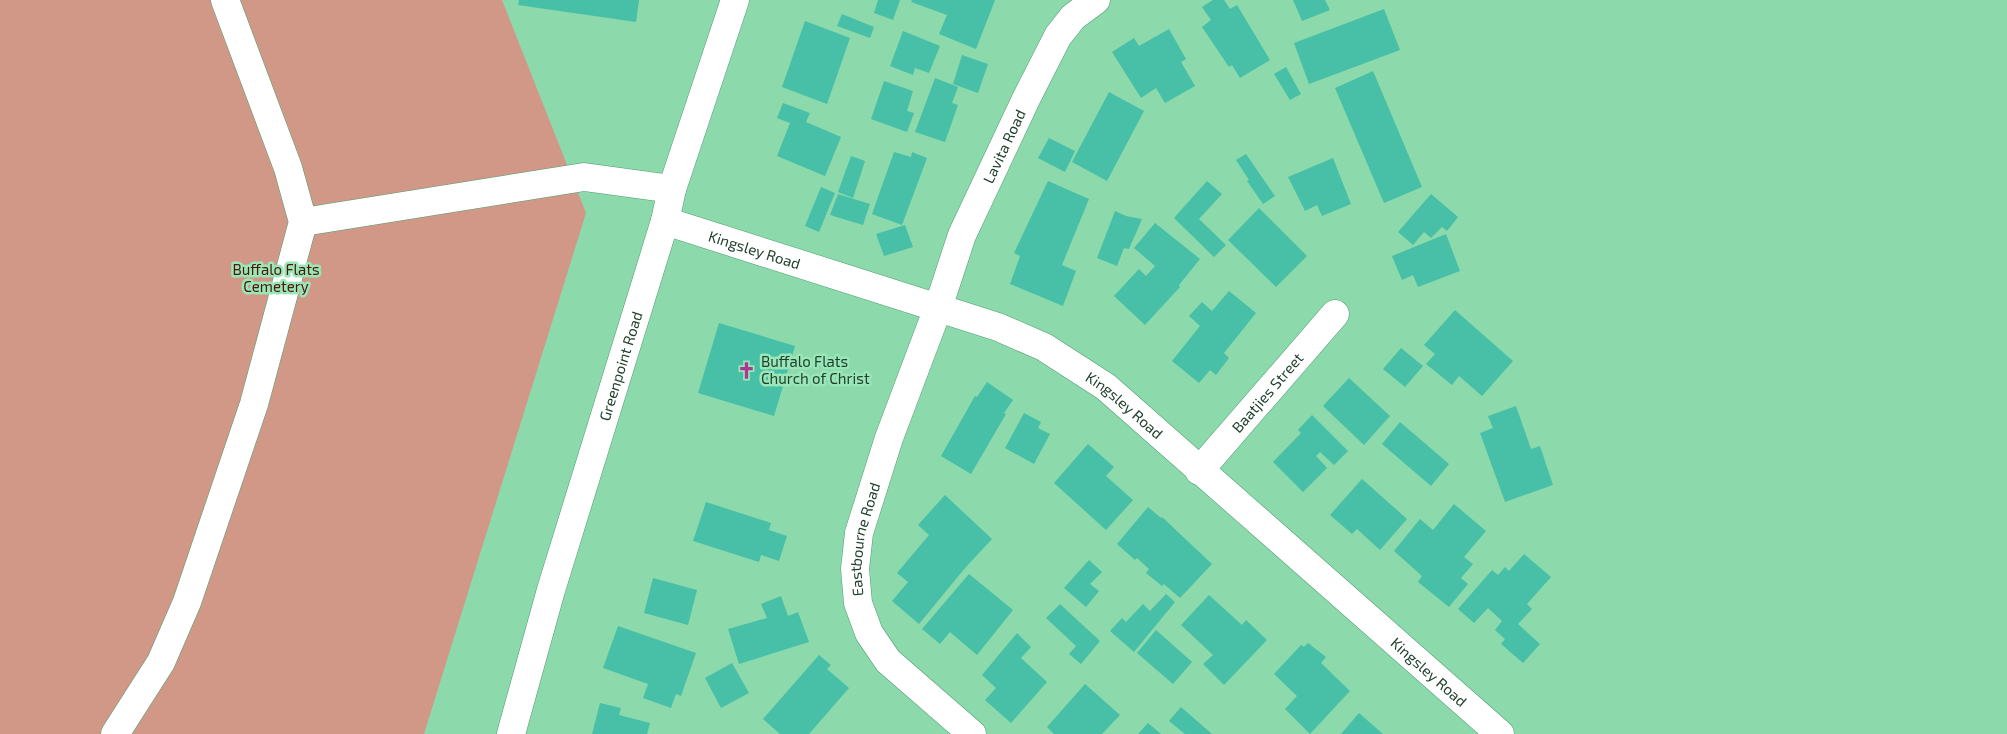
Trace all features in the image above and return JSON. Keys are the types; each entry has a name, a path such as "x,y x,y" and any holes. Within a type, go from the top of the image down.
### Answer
{"street":[{"path":"115,734 161,662 187,602 254,404 303,222 288,168 225,0"},
{"name":"Greenpoint Road","path":"511,734 551,590 665,221 672,189 735,0"},
{"name":"Lavita Road","path":"938,308 962,235 1058,36 1072,17 1096,0"},
{"path":"303,222 584,176 672,189"},
{"name":"Kingsley Road","path":"665,221 998,327 1044,347 1106,387 1198,471 1500,734"},
{"name":"Eastbourne Road","path":"938,308 889,438 860,533 855,569 858,603 869,633 888,661 972,734"},
{"name":"Baatjies Street","path":"1198,471 1335,314"}],"green space":[{"name":"Buffalo Flats Cemetery","path":"0,0 502,0 586,213 424,734 0,734"}],"building":[{"path":"519,0 639,0 636,22 518,5"},
{"path":"878,0 900,0 893,20 874,13"},
{"path":"912,0 995,0 976,49 939,34 947,15 911,2"},
{"path":"1213,0 1224,0 1230,9 1237,5 1270,60 1240,78 1232,65 1229,67 1202,27 1211,20 1202,7"},
{"path":"1293,0 1325,0 1330,10 1302,21"},
{"path":"1384,9 1400,50 1309,84 1294,43"},
{"path":"842,14 874,27 870,38 837,26"},
{"path":"805,21 850,38 827,104 782,87"},
{"path":"1169,29 1186,59 1181,62 1195,86 1165,103 1156,88 1141,98 1112,52 1134,38 1139,46"},
{"path":"903,31 940,46 929,73 915,68 913,75 890,66"},
{"path":"962,55 988,64 978,93 953,84"},
{"path":"1286,67 1301,94 1290,100 1274,74"},
{"path":"1373,71 1422,187 1384,203 1335,88"},
{"path":"935,78 958,87 952,103 958,105 945,142 915,132"},
{"path":"884,81 913,91 907,111 914,113 907,132 871,119"},
{"path":"1109,92 1144,111 1107,181 1072,162"},
{"path":"783,103 810,113 806,122 841,137 825,176 777,156 790,123 777,118"},
{"path":"1049,138 1075,151 1065,172 1038,158"},
{"path":"894,152 911,157 912,152 927,158 902,225 872,214"},
{"path":"1246,154 1275,196 1263,204 1247,181 1249,180 1236,160"},
{"path":"851,156 865,161 853,198 838,192"},
{"path":"1333,158 1351,204 1322,216 1317,205 1305,211 1288,177"},
{"path":"1048,181 1089,199 1062,265 1076,271 1063,306 1010,284 1020,256 1014,253"},
{"path":"1207,181 1222,194 1199,219 1226,245 1214,257 1174,218"},
{"path":"821,187 835,193 819,232 805,226"},
{"path":"838,194 870,204 863,225 830,215"},
{"path":"1431,194 1458,217 1447,231 1442,227 1431,238 1424,232 1413,245 1398,232"},
{"path":"1259,208 1307,256 1276,287 1228,240"},
{"path":"1115,211 1126,216 1142,219 1129,249 1124,248 1117,266 1097,258"},
{"path":"1155,223 1200,259 1179,285 1180,287 1145,325 1114,296 1139,269 1146,276 1155,266 1134,248"},
{"path":"905,225 913,247 884,256 876,234"},
{"path":"1446,234 1460,271 1418,287 1413,275 1402,280 1392,256"},
{"path":"1229,291 1256,313 1224,353 1229,358 1216,375 1210,370 1199,383 1172,361 1200,326 1189,316 1202,302 1212,311"},
{"path":"1455,310 1513,361 1482,396 1459,376 1452,385 1426,364 1435,354 1424,345"},
{"name":"Buffalo Flats Church of Christ","path":"719,323 795,346 774,416 698,393"},
{"path":"1401,348 1423,366 1405,387 1383,369"},
{"path":"1349,378 1390,416 1364,445 1323,406"},
{"path":"987,382 1013,400 971,474 941,456 975,396 977,397"},
{"path":"1516,406 1531,449 1540,446 1553,485 1505,502 1480,433 1493,428 1488,416"},
{"path":"1024,413 1041,422 1038,428 1050,434 1034,464 1005,448"},
{"path":"1312,415 1348,451 1334,465 1320,452 1316,456 1327,468 1303,492 1273,462 1301,433 1298,430"},
{"path":"1400,422 1449,464 1431,486 1382,444"},
{"path":"1088,444 1114,467 1106,476 1133,500 1106,530 1054,483"},
{"path":"1362,479 1407,519 1380,550 1357,529 1352,534 1330,515"},
{"path":"945,495 992,539 965,568 919,624 892,601 908,582 897,573 929,535 918,525"},
{"path":"706,502 771,523 769,530 787,536 779,561 761,555 759,562 693,541"},
{"path":"1454,504 1486,531 1464,557 1473,564 1461,578 1468,584 1449,607 1418,582 1422,576 1394,551 1420,519 1433,530"},
{"path":"1148,507 1162,517 1212,564 1180,598 1164,584 1162,586 1146,573 1149,569 1137,558 1135,560 1117,544"},
{"path":"1524,554 1551,577 1527,604 1532,609 1518,624 1540,644 1523,663 1501,644 1505,639 1495,630 1502,621 1488,608 1474,623 1458,609 1492,570 1498,575 1505,567 1509,571"},
{"path":"1089,560 1102,572 1090,584 1099,591 1086,607 1064,588"},
{"path":"969,574 1013,610 977,655 950,632 940,644 922,629"},
{"path":"653,578 697,590 688,625 644,613"},
{"path":"1166,594 1175,602 1134,652 1110,631 1122,618 1126,622 1143,604 1150,611"},
{"path":"1209,595 1242,625 1246,620 1267,640 1224,685 1203,664 1213,655 1181,625"},
{"path":"781,596 788,616 798,612 809,642 739,664 728,629 767,618 761,604"},
{"path":"1060,604 1100,641 1081,664 1069,654 1076,646 1046,618"},
{"path":"618,626 696,653 681,696 676,694 671,708 643,698 648,684 603,668"},
{"path":"1156,630 1192,662 1173,684 1137,653"},
{"path":"1017,633 1031,647 1021,658 1047,682 1011,723 985,700 996,688 982,675"},
{"path":"1308,643 1326,657 1321,663 1350,691 1310,734 1285,709 1297,696 1274,674 1301,645 1304,647"},
{"path":"819,655 831,665 827,669 849,688 809,734 780,734 763,719"},
{"path":"732,663 749,693 721,708 705,678"},
{"path":"1085,684 1120,715 1102,734 1054,734 1047,727"},
{"path":"600,703 621,708 619,715 650,723 647,734 592,734"},
{"path":"1181,707 1212,734 1185,734 1169,721"},
{"path":"1359,713 1383,734 1341,734"},
{"path":"1148,723 1161,734 1138,734"}],"place":[{"name":"Buffalo Flats Church of Christ","path":"747,370"}]}
